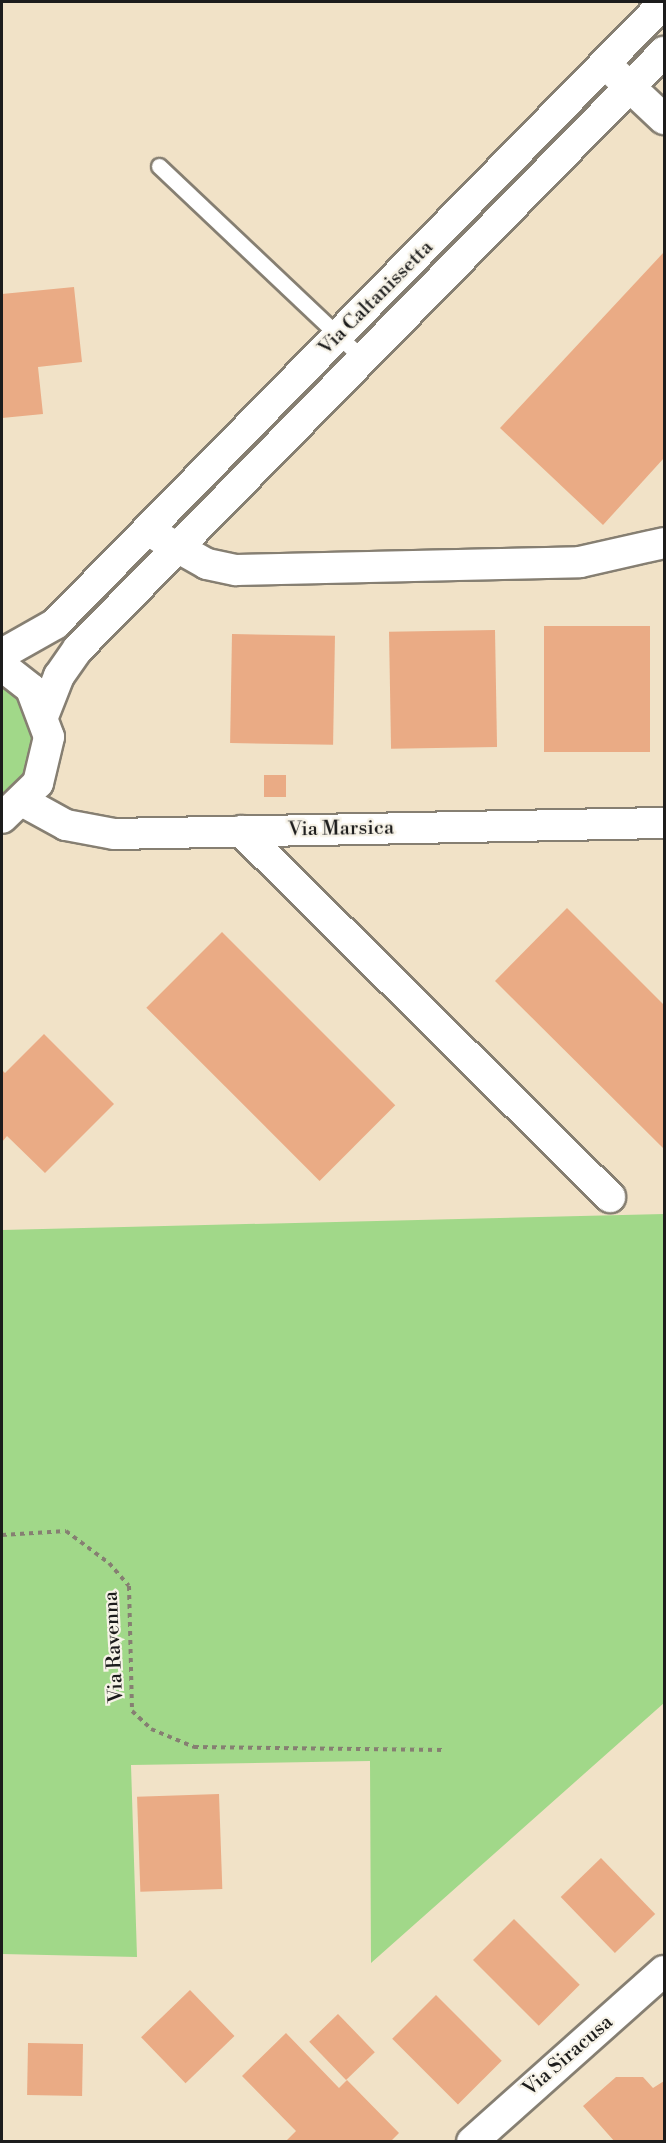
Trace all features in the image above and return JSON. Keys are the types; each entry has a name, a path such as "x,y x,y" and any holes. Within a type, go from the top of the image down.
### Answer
{"street":[{"name":"Via Caltanissetta","path":"2,654 55,624 145,530 607,65 664,3"},
{"name":"Via Caltanissetta","path":"44,714 68,662 175,546 664,52"},
{"path":"607,65 664,119"},
{"path":"145,530 220,568 263,570 580,562 664,543"},
{"path":"2,666 31,690 44,714 46,761 13,810"},
{"name":"Via Marsica","path":"13,810 97,832 664,823"},
{"path":"241,831 610,1197"},
{"name":"Via Siracusa","path":"472,2142 664,1971"}],"lane":[{"path":"159,166 362,358"}],"path":[{"name":"Via Ravenna","path":"2,1535 66,1531 109,1563 129,1586 132,1711 151,1729 194,1747 444,1750"}],"green space":[{"path":"2,683 19,699 33,738 25,775 2,799"},
{"path":"664,1214 664,1703 371,1963 370,1761 131,1765 137,1957 2,1954 2,1230"}],"building":[{"path":"664,252 664,458 603,525 500,428"},
{"path":"74,287 82,362 38,367 43,414 2,418 2,294"},
{"path":"544,626 650,626 650,752 544,752"},
{"path":"495,630 497,747 391,749 389,632"},
{"path":"232,634 335,636 333,745 230,743"},
{"path":"264,775 286,775 286,797 264,797"},
{"path":"567,908 664,1005 664,1149 495,981"},
{"path":"222,932 395,1105 320,1181 146,1008"},
{"path":"44,1034 114,1104 45,1173 7,1136 2,1142 2,1070 5,1073"},
{"path":"219,1794 222,1889 140,1892 137,1797"},
{"path":"601,1858 655,1914 615,1953 561,1897"},
{"path":"514,1919 580,1985 539,2026 473,1960"},
{"path":"190,1990 234,2036 186,2083 141,2037"},
{"path":"436,1995 502,2061 458,2105 392,2039"},
{"path":"338,2014 375,2052 346,2080 309,2042"},
{"path":"286,2033 339,2088 347,2080 399,2133 390,2142 285,2142 296,2131 242,2076"},
{"path":"28,2043 83,2044 82,2096 27,2095"},
{"path":"616,2077 643,2077 653,2088 664,2081 664,2142 615,2142 583,2106"}]}
